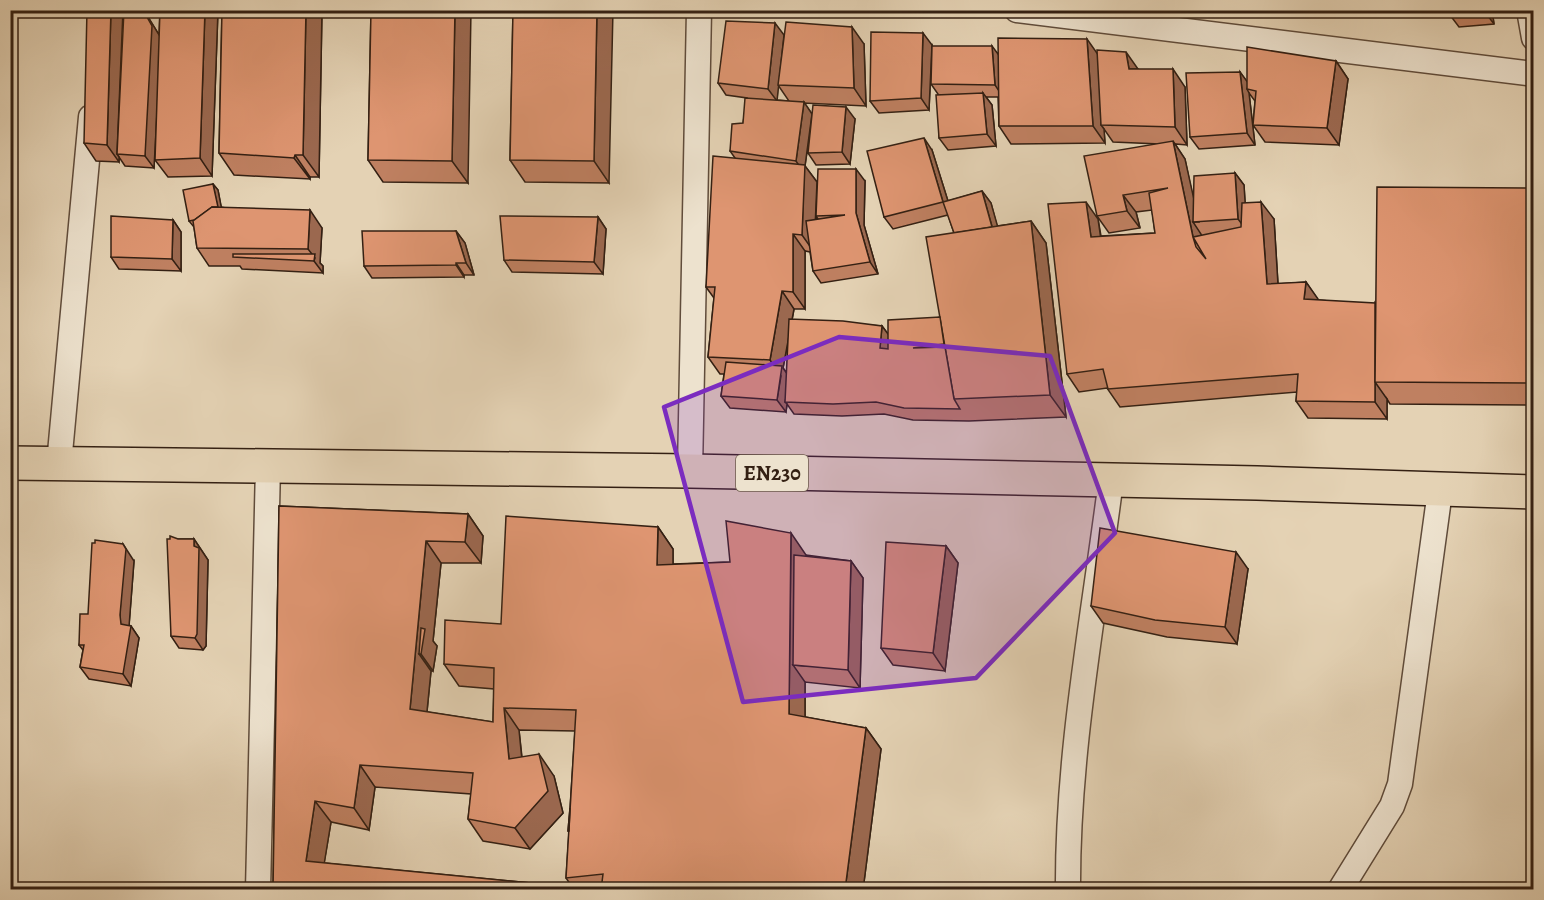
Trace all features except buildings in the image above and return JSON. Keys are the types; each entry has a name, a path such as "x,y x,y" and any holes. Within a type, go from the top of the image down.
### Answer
{"main road":[{"name":"EN230","path":"10,463 690,471 1533,492"}],"street":[{"path":"690,471 699,10"},
{"path":"1017,10 1533,74"},
{"path":"1529,10 1533,38"},
{"path":"59,464 94,92"},
{"path":"258,890 268,466"},
{"path":"1068,890 1068,857 1078,732 1111,480"},
{"path":"1340,890 1392,806 1401,784 1440,491"}],"highlighted area":[{"path":"839,337 1050,356 1115,533 976,678 743,702 664,407"}]}
